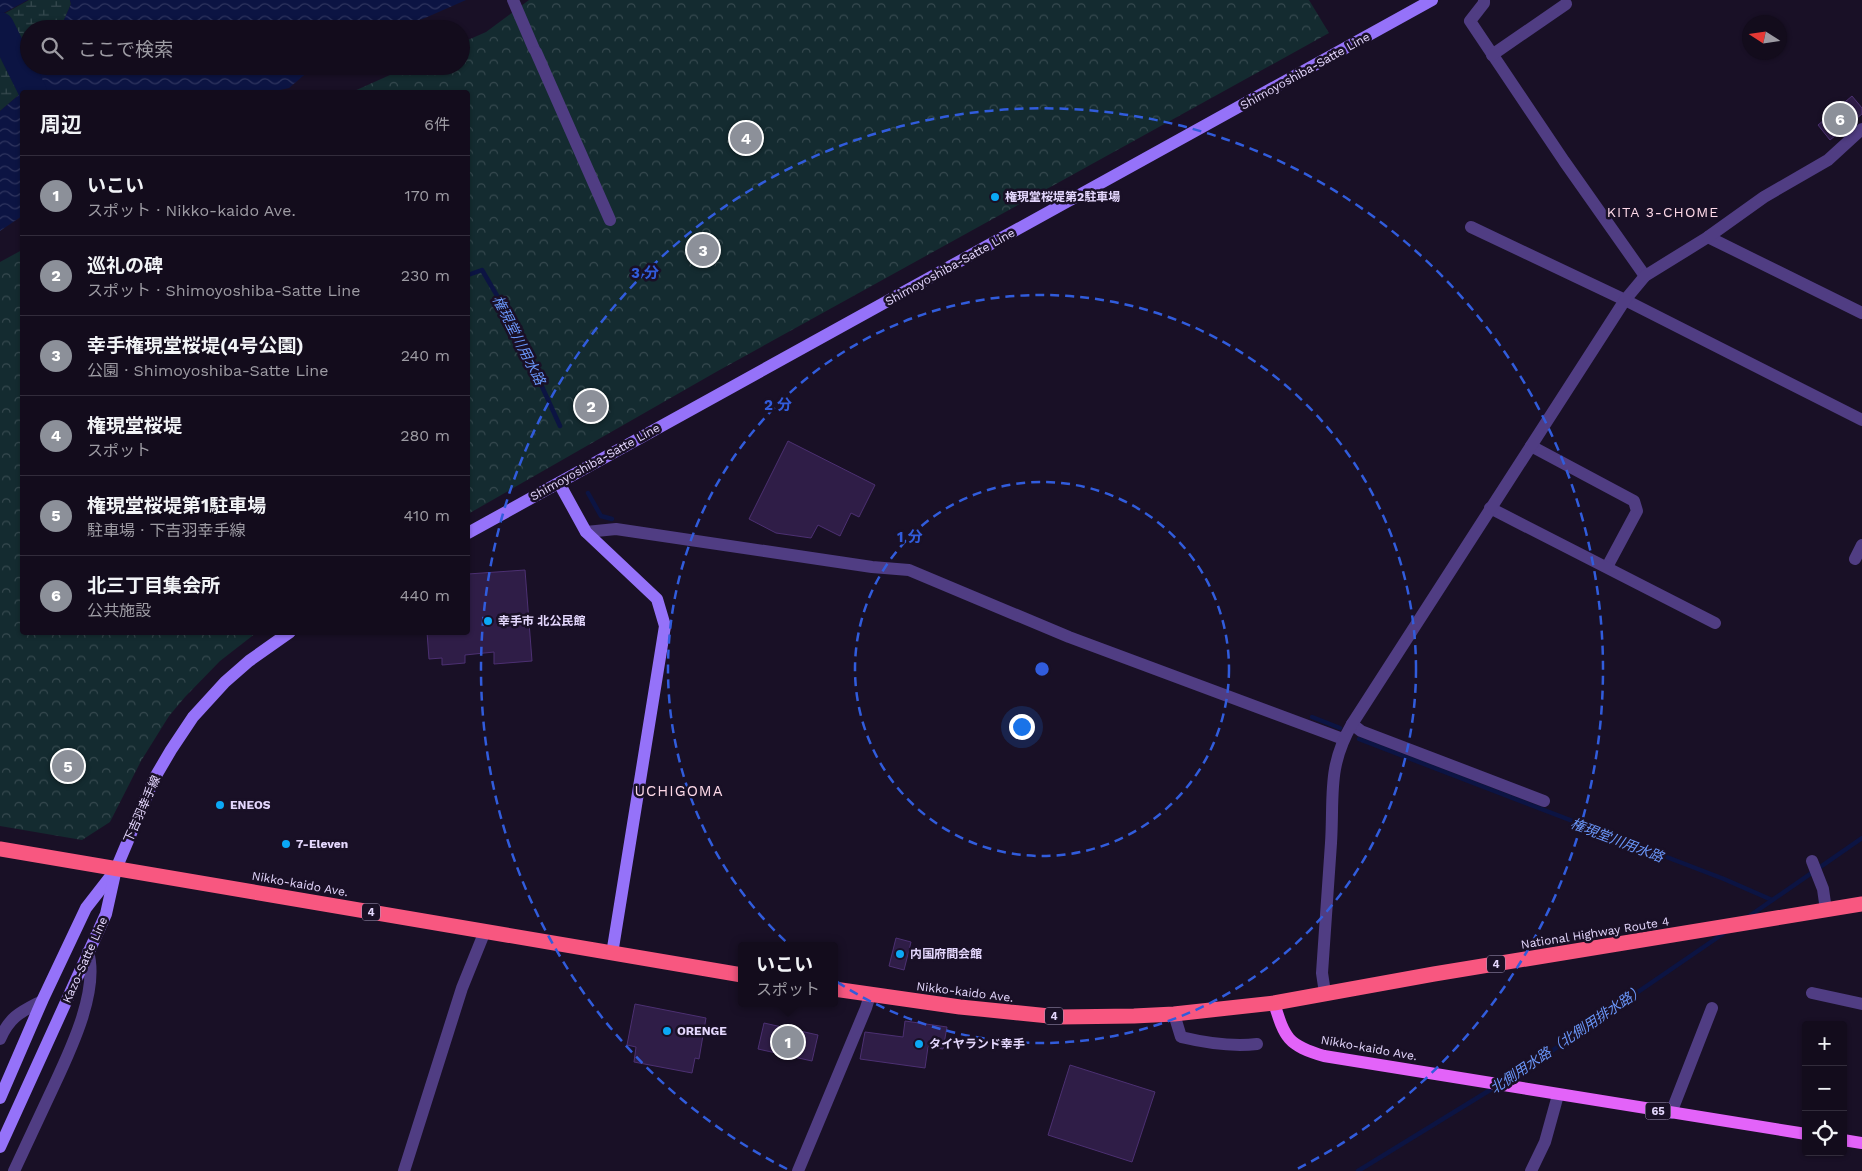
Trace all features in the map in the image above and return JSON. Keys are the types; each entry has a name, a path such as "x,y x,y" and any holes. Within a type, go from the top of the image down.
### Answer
{"highway":[{"name":"Nikko-kaido Ave.","path":"0,849 738,974"},
{"name":"National Highway Route 4","path":"1274,1003 1862,904"},
{"name":"Nikko-kaido Ave.","path":"838,990 1013,1013 1059,1017 1174,1014 1274,1003"}],"main road":[{"name":"Shimoyoshiba-Satte Line","path":"470,532 1432,0"},
{"path":"559,483 586,532 657,600 665,626 612,954"},
{"name":"下吉羽幸手線","path":"116,869 154,779 193,718 226,682 249,661 286,635"},
{"name":"Kazo-Satte Line","path":"0,1147 106,914 116,869"},
{"name":"Kazo-Satte Line","path":"0,1098 42,1001 86,908 116,869"},
{"name":"Nikko-kaido Ave.","path":"1274,1003 1282,1028 1293,1045 1324,1056 1802,1133"},
{"path":"1847,1141 1862,1143"}],"street":[{"path":"513,0 610,220"},
{"path":"1484,0 1484,3 1470,21 1645,276"},
{"path":"1492,55 1566,4"},
{"path":"1325,993 1322,973 1331,839 1332,791 1336,760 1343,739 1352,724 1625,300 1645,276 1708,238 1764,197 1828,160 1862,129"},
{"path":"1471,227 1625,300 1862,420"},
{"path":"1708,238 1862,313"},
{"path":"1531,446 1634,501 1637,511 1607,567"},
{"path":"1490,508 1714,623"},
{"path":"586,532 616,529 862,566 909,570 1069,636 1343,739"},
{"path":"1855,559 1862,545"},
{"path":"1352,724 1361,731 1544,801"},
{"path":"1812,861 1823,889 1826,910"},
{"path":"404,1171 462,988 486,931"},
{"path":"14,1171 78,1032 92,977 92,964 88,952"},
{"path":"1812,993 1862,1004"},
{"path":"798,1171 859,1026 870,995"},
{"path":"0,1039 6,1025 16,1014 42,1001"},
{"path":"1671,1113 1712,1008"},
{"path":"1174,1014 1181,1037 1205,1043 1257,1044"},
{"path":"1531,1171 1545,1142 1558,1095"}],"green space":[{"path":"29,0 70,0 71,4 64,20 20,20 20,75 35,75 23,90 20,90 20,94 0,111 0,16"},
{"path":"529,0 1309,0 1329,33 716,372 470,513 470,90 356,90 390,75 470,75 470,39 486,32"},
{"path":"20,251 20,635 253,635 220,661 169,716 141,761 110,822 82,840 0,826 0,262"}],"water":[{"path":"0,0 28,0 0,15"},
{"path":"70,0 466,0 419,20 64,20 71,4"},
{"path":"35,75 304,75 289,88 280,90 23,90"},
{"path":"20,94 20,217 0,231 0,111"}],"building":[{"path":"1852,96 1862,108 1862,114 1830,140 1818,125"},
{"path":"788,441 875,485 859,517 851,513 840,536 818,525 811,538 776,533 749,519"},
{"path":"525,570 532,661 494,664 494,652 465,655 465,663 442,665 442,658 429,659 427,635 470,635 470,574"},
{"name":"内国府間会館","path":"896,938 911,942 904,970 889,966"},
{"name":"ORENGE","path":"635,1004 706,1018 699,1059 695,1058 692,1073 634,1062 636,1047 627,1045"},
{"path":"905,1021 947,1027 943,1049 928,1047 925,1068 860,1059 865,1032 903,1037"},
{"path":"764,1023 818,1035 812,1061 758,1049"},
{"path":"1070,1065 1155,1092 1132,1162 1048,1135"}],"waterway":[{"path":"0,26 20,66"},
{"path":"24,75 32,90"},
{"name":"権現堂川用水路","path":"470,274 482,270 512,321 560,426"},
{"name":"権現堂川用水路","path":"588,493 601,516 612,519"},
{"name":"権現堂川用水路","path":"1312,717 1340,728"},
{"name":"権現堂川用水路","path":"1359,739 1724,879 1772,900"},
{"name":"権現堂川用水路","path":"1748,917 1862,838"},
{"name":"北側用水路（北側用排水路）","path":"1504,1082 1727,931"},
{"name":"北側用水路（北側用排水路）","path":"1358,1171 1495,1087"}],"place":[{"name":"北三丁目集会所","path":"1840,119"},
{"name":"権現堂桜堤","path":"746,138"},
{"name":"権現堂桜堤第2駐車場","path":"995,197"},
{"name":"幸手権現堂桜堤(4号公園)","path":"703,250"},
{"name":"巡礼の碑","path":"591,406"},
{"name":"幸手市 北公民館","path":"488,621"},
{"name":"権現堂桜堤第1駐車場","path":"68,766"},
{"name":"ENEOS","path":"220,805"},
{"name":"7-Eleven","path":"286,844"},
{"name":"内国府間会館","path":"900,954"},
{"name":"ORENGE","path":"667,1031"},
{"name":"いこい","path":"788,1042"},
{"name":"タイヤランド幸手","path":"919,1044"}],"district":[{"name":"KITA 3-CHOME","path":"1663,212"},
{"name":"UCHIGOMA","path":"679,791"}]}
